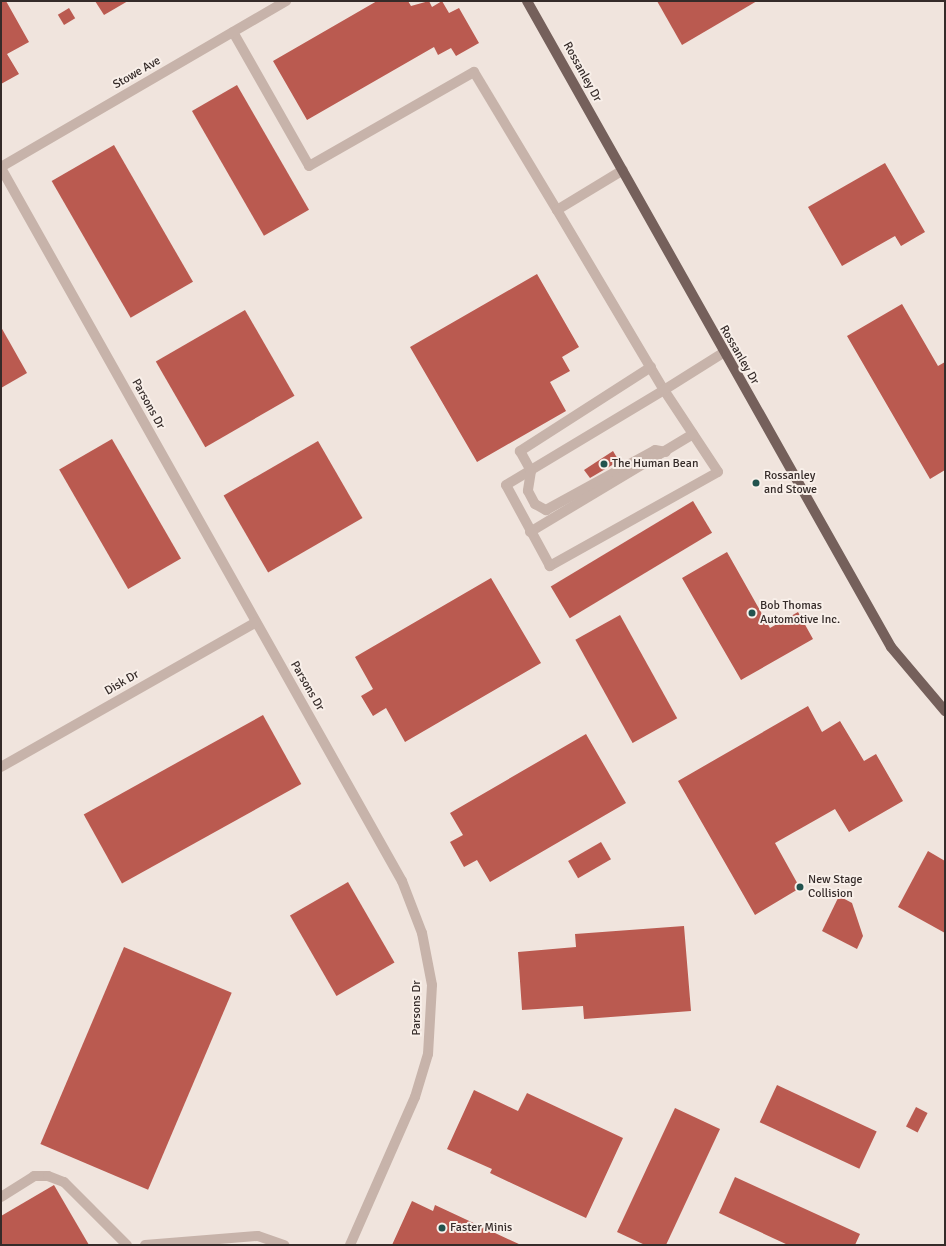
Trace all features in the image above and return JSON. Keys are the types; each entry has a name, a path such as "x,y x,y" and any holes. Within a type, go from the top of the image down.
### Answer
{"main road":[{"name":"Rossanley Dr","path":"527,1 623,170 723,353 891,647 945,711"}],"street":[{"name":"Stowe Ave","path":"1,167 286,1"},
{"path":"233,32 309,166 474,72 664,390 718,472 550,566 530,532 506,485 531,471 664,390 723,353"},
{"name":"Parsons Dr","path":"1,167 402,881 422,933 432,985 428,1054 415,1097 350,1245"},
{"path":"556,210 623,170"},
{"path":"651,367 520,451 531,471 528,491 535,504 546,510 655,450 666,452"},
{"path":"530,532 666,452 693,434"},
{"name":"Disk Dr","path":"1,767 256,622"},
{"path":"1,1197 34,1176 48,1176 64,1182 127,1245"},
{"path":"144,1245 258,1236 284,1245"}],"building":[{"path":"1,1 6,1 29,42 7,54 19,74 1,84"},
{"path":"95,1 128,1 104,15"},
{"path":"377,1 408,1 411,6 429,1 432,7 442,1 449,13 459,8 479,43 456,56 451,48 438,55 434,47 307,120 273,61"},
{"path":"657,1 757,1 682,45"},
{"path":"69,8 75,18 64,25 58,15"},
{"path":"237,85 309,210 264,236 192,111"},
{"path":"114,145 193,282 131,318 52,181"},
{"path":"885,163 925,232 901,246 895,236 842,266 808,207"},
{"path":"537,274 579,347 562,357 570,371 550,382 566,411 477,462 410,347"},
{"path":"902,304 938,366 945,362 945,470 930,479 847,336"},
{"path":"245,310 294,396 205,447 156,362"},
{"path":"1,327 27,373 1,388"},
{"path":"112,439 181,559 128,589 59,470"},
{"path":"318,441 363,518 268,573 224,496"},
{"name":"The Human Bean","path":"613,451 619,461 590,478 584,470"},
{"path":"693,501 712,533 570,618 551,586"},
{"path":"727,552 770,628 798,612 813,639 741,680 682,578"},
{"path":"491,578 541,663 405,742 386,708 373,716 361,696 373,689 355,657"},
{"path":"620,615 677,718 633,743 575,640"},
{"path":"808,706 822,732 840,721 864,761 876,754 903,801 849,832 835,809 775,843 800,888 755,915 678,781"},
{"path":"263,715 301,784 122,883 84,814"},
{"path":"586,734 626,803 490,882 477,860 464,867 450,842 463,835 450,813"},
{"path":"601,842 611,859 578,878 568,861"},
{"path":"928,851 945,861 945,933 898,907"},
{"path":"348,882 394,963 336,996 290,916"},
{"path":"839,896 852,903 863,936 857,949 822,931"},
{"path":"684,926 691,1011 584,1019 583,1006 522,1010 518,952 576,947 575,934"},
{"path":"124,947 232,993 148,1190 40,1144"},
{"path":"777,1085 877,1131 859,1169 760,1122"},
{"path":"474,1090 518,1111 527,1093 623,1138 586,1218 490,1173 492,1169 447,1149"},
{"path":"916,1107 928,1113 918,1133 906,1127"},
{"path":"675,1108 720,1129 666,1245 645,1245 617,1232"},
{"path":"735,1177 860,1234 855,1245 788,1245 719,1213"},
{"path":"54,1185 89,1245 1,1245 1,1216"},
{"name":"Faster Minis","path":"412,1201 433,1211 435,1205 521,1245 392,1245"}],"place":[{"name":"The Human Bean","path":"604,464"},
{"name":"Rossanley and Stowe","path":"756,483"},
{"name":"Bob Thomas Automotive Inc.","path":"752,613"},
{"name":"New Stage Collision","path":"800,887"},
{"name":"Faster Minis","path":"442,1228"}]}
